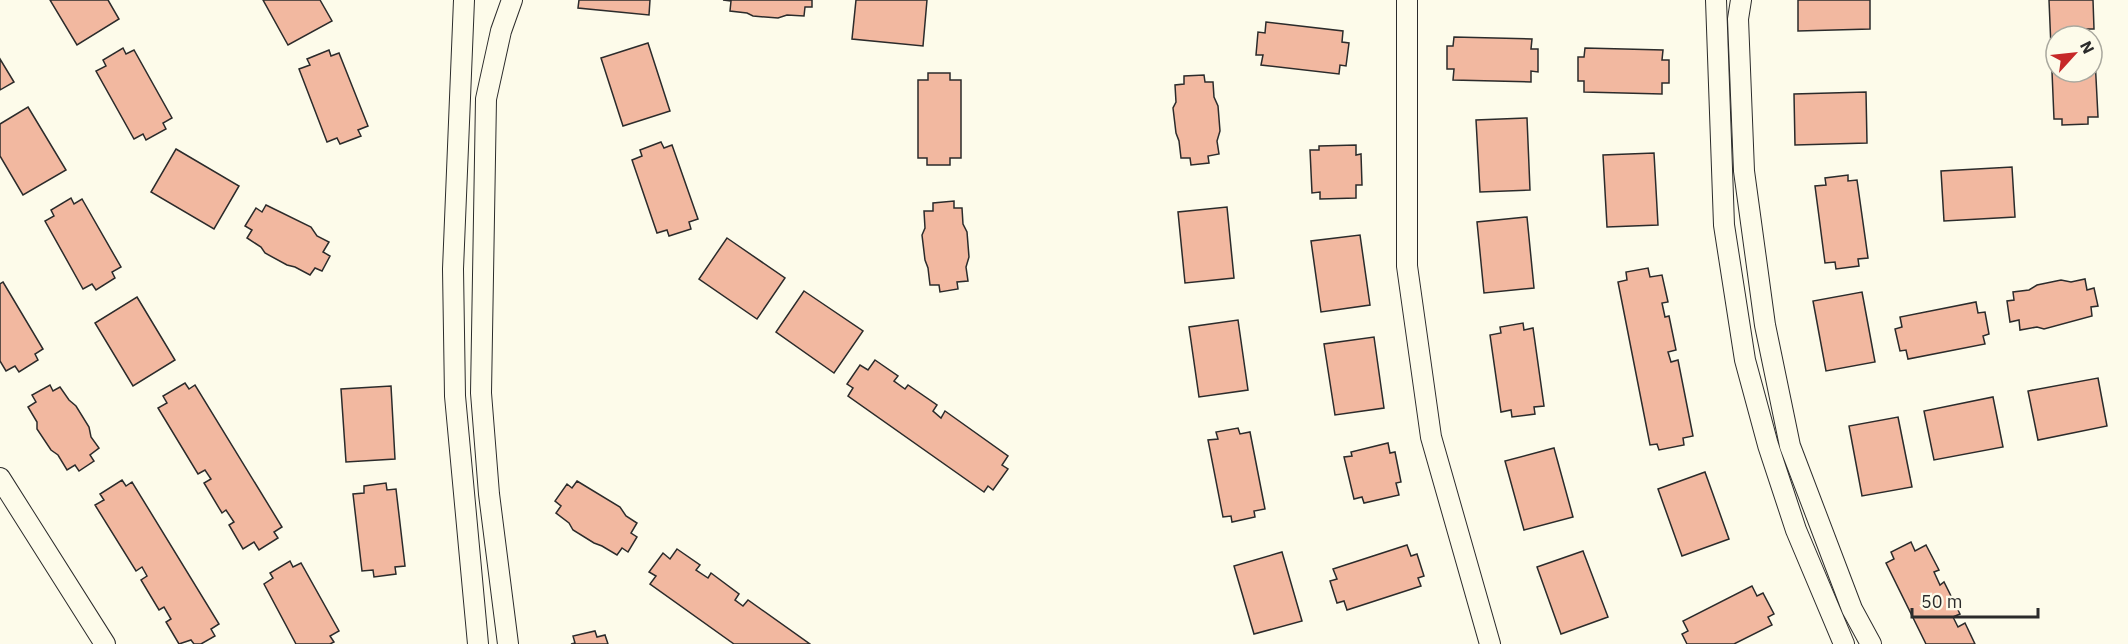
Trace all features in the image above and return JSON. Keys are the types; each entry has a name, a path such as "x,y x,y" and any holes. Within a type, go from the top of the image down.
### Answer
{"street":[{"path":"464,0 453,269 455,396 478,644"},
{"path":"508,644 489,494 481,393 486,99 501,31 512,0"},
{"path":"1407,0 1407,266 1431,437 1490,644"},
{"path":"1716,0 1724,225 1745,360 1768,445 1796,531 1844,644"},
{"path":"1741,0 1738,19 1744,171 1765,325 1790,446 1852,609 1871,644"},
{"path":"0,478 105,644"}],"building":[{"path":"50,0 108,0 119,19 77,45"},
{"path":"263,0 320,0 332,21 288,45"},
{"path":"579,0 650,0 649,15 578,8"},
{"path":"723,0 812,0 812,7 805,7 804,16 787,15 778,18 730,11 731,1"},
{"path":"856,0 927,0 923,46 852,39"},
{"path":"1798,0 1870,0 1870,29 1798,31"},
{"path":"2049,0 2093,0 2094,24 2050,24"},
{"path":"1266,22 1343,31 1342,42 1349,43 1346,66 1340,65 1339,74 1261,65 1263,55 1256,55 1258,32 1265,33"},
{"path":"1454,37 1532,39 1531,49 1538,49 1538,72 1531,71 1531,82 1453,80 1454,69 1447,69 1447,46 1453,46"},
{"path":"648,43 670,111 623,126 601,58"},
{"path":"123,48 126,54 134,50 172,118 163,123 166,129 146,140 143,134 134,139 96,71 106,66 103,60"},
{"path":"1585,48 1663,50 1662,60 1669,60 1669,83 1662,83 1662,94 1584,92 1584,81 1578,81 1578,57 1584,57"},
{"path":"329,50 331,56 339,53 368,126 358,130 361,136 340,144 337,138 327,142 299,69 310,65 307,59"},
{"path":"0,59 14,82 0,90"},
{"path":"928,73 950,73 950,80 961,80 961,158 950,158 950,165 927,165 927,158 918,158 918,80 928,80"},
{"path":"1204,75 1205,82 1213,82 1214,97 1218,106 1219,154 1208,156 1209,163 1191,165 1190,158 1181,158 1176,133 1173,108 1176,102 1175,85 1184,84 1184,76"},
{"path":"2053,84 2096,84 2098,117 2088,117 2088,124 2062,125 2062,119 2054,119"},
{"path":"1866,92 1867,143 1795,145 1794,94"},
{"path":"28,107 66,170 23,195 0,156 0,124"},
{"path":"1527,118 1530,190 1480,192 1476,120"},
{"path":"661,142 664,148 672,145 698,219 689,222 691,229 669,236 667,230 657,233 632,160 642,156 640,150"},
{"path":"1356,145 1356,155 1361,154 1362,185 1356,185 1356,198 1320,199 1320,192 1312,193 1310,150 1319,150 1319,146"},
{"path":"176,149 239,186 214,229 151,192"},
{"path":"1654,153 1658,225 1607,227 1603,155"},
{"path":"2012,167 2015,217 1944,221 1941,171"},
{"path":"1848,175 1848,181 1857,180 1868,258 1858,259 1859,266 1836,269 1835,262 1825,263 1815,186 1826,185 1825,178"},
{"path":"71,198 74,204 82,199 121,267 112,272 115,278 96,290 92,284 83,289 45,221 54,216 51,210"},
{"path":"954,201 954,208 962,208 963,224 967,232 968,281 957,282 958,289 940,292 939,285 930,285 925,260 922,235 925,228 924,211 933,211 933,203"},
{"path":"266,205 311,227 317,236 329,242 323,252 330,256 322,271 315,268 310,275 287,265 265,253 261,247 247,238 252,230 245,226 256,208 262,212"},
{"path":"1227,207 1234,278 1185,283 1178,212"},
{"path":"1527,217 1534,288 1484,293 1477,222"},
{"path":"1360,235 1370,305 1321,312 1311,241"},
{"path":"727,238 785,278 757,319 699,279"},
{"path":"1648,268 1650,277 1662,275 1668,302 1662,303 1665,317 1669,316 1676,350 1668,352 1671,362 1678,360 1693,436 1683,438 1684,445 1659,450 1657,444 1650,445 1618,282 1627,280 1626,272"},
{"path":"2085,279 2087,290 2094,288 2098,306 2091,307 2092,316 2044,329 2037,327 2020,330 2019,320 2010,322 2007,301 2014,300 2013,292 2029,290 2037,285 2061,280 2071,282"},
{"path":"3,282 43,349 35,354 38,360 19,372 15,366 6,371 0,361 0,284"},
{"path":"804,291 863,331 834,373 776,332"},
{"path":"1862,292 1875,362 1826,371 1813,301"},
{"path":"137,297 175,360 133,386 95,323"},
{"path":"1976,302 1978,313 1985,312 1989,334 1983,336 1985,344 1908,359 1906,350 1900,351 1895,329 1902,327 1900,317"},
{"path":"1238,320 1248,390 1199,397 1189,327"},
{"path":"1523,323 1524,330 1533,328 1544,406 1534,407 1535,414 1512,417 1511,410 1501,412 1490,335 1501,333 1500,327"},
{"path":"1374,337 1384,408 1335,415 1324,344"},
{"path":"875,360 898,376 894,381 905,389 908,385 937,405 933,411 941,418 945,411 1008,456 1002,465 1008,469 993,490 988,486 984,492 848,396 853,388 847,384 860,365 868,370"},
{"path":"2098,378 2107,426 2038,440 2028,391"},
{"path":"185,383 189,389 195,385 282,527 274,532 278,538 259,550 254,542 243,549 229,525 234,522 226,510 222,513 204,483 211,479 205,470 198,474 158,408 167,403 163,396"},
{"path":"50,385 53,391 60,387 76,406 99,448 90,455 94,461 79,471 75,465 67,470 58,455 51,450 37,429 37,422 28,407 36,402 32,395"},
{"path":"391,386 395,459 346,462 341,389"},
{"path":"1993,397 2003,447 1934,460 1924,411"},
{"path":"1898,417 1912,487 1862,496 1849,426"},
{"path":"1238,428 1240,434 1250,432 1265,509 1254,511 1255,517 1232,522 1231,516 1223,517 1208,440 1218,439 1216,432"},
{"path":"1388,443 1390,453 1395,452 1401,482 1396,483 1399,495 1364,503 1362,497 1354,499 1344,457 1352,456 1351,452"},
{"path":"1554,448 1573,517 1524,530 1505,461"},
{"path":"1705,472 1729,539 1682,556 1658,489"},
{"path":"122,480 126,486 132,482 219,624 211,629 215,636 201,644 194,644 191,640 179,644 166,622 171,619 164,607 159,610 141,580 147,576 142,567 136,571 95,505 104,500 100,494"},
{"path":"577,481 620,507 626,516 637,523 631,533 637,537 628,552 622,548 617,555 594,543 573,530 569,523 556,513 561,506 555,501 567,484 572,488"},
{"path":"386,483 387,490 396,489 405,566 395,567 396,574 374,577 373,570 362,571 353,494 364,493 364,486"},
{"path":"1911,542 1915,551 1926,545 1939,570 1934,572 1940,585 1944,582 1960,614 1953,617 1958,627 1965,623 1975,644 1926,644 1886,563 1894,559 1891,552"},
{"path":"1407,545 1411,556 1417,554 1424,576 1418,578 1421,586 1347,610 1344,601 1337,603 1330,581 1337,579 1333,569"},
{"path":"677,549 700,565 696,570 708,578 711,573 739,594 735,600 743,606 748,600 810,644 734,644 650,584 656,576 649,572 663,553 670,559"},
{"path":"1583,551 1608,617 1561,634 1537,567"},
{"path":"1282,552 1302,621 1254,634 1234,566"},
{"path":"290,561 293,567 301,563 339,631 330,636 334,642 296,644 264,584 273,578 270,573"},
{"path":"1752,586 1757,596 1763,593 1774,614 1768,617 1772,625 1734,644 1687,644 1682,634 1688,631 1683,621"},
{"path":"595,631 597,637 605,635 608,644 571,644 575,643 573,636"}]}
